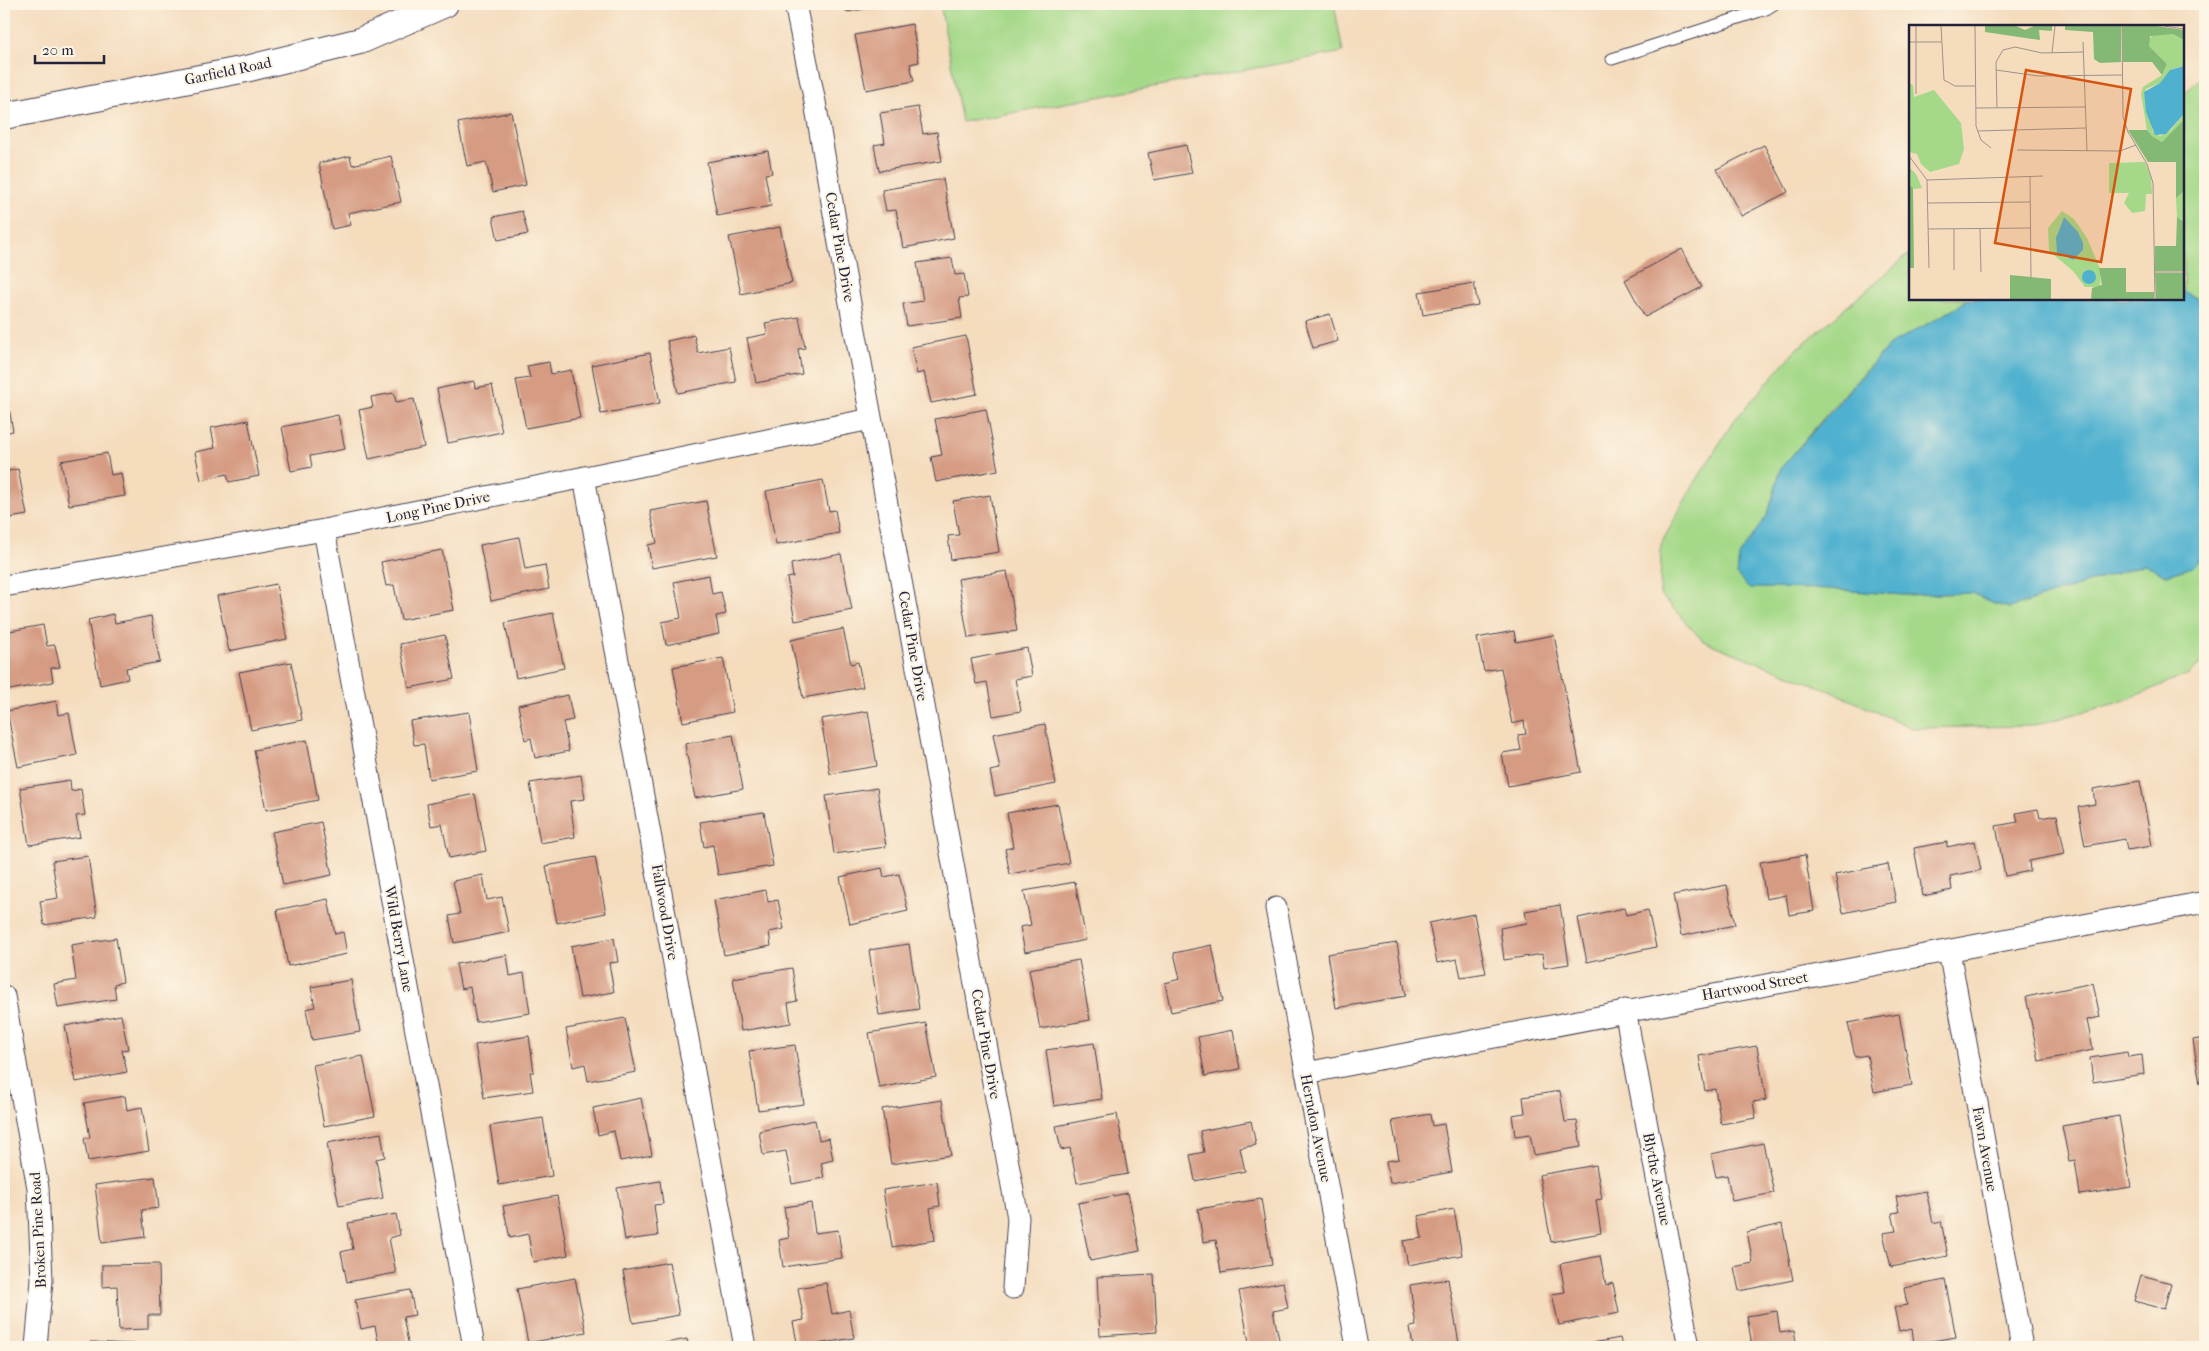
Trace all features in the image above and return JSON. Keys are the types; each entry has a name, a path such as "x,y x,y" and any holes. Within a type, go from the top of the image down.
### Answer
{"street":[{"name":"Garfield Road","path":"4,116 246,69 360,41 445,4"},
{"name":"Cedar Pine Drive","path":"795,4 815,102 838,243 1018,1218 1013,1288"},
{"name":"Long Pine Drive","path":"4,586 324,530 871,418"},
{"name":"Fallwood Drive","path":"584,477 745,1347"},
{"name":"Wild Berry Lane","path":"324,530 474,1347"},
{"name":"Hartwood Street","path":"1306,1073 1625,1010 2205,902"},
{"name":"Herndon Avenue","path":"1276,908 1357,1347"},
{"name":"Fawn Avenue","path":"1949,951 2022,1347"},
{"name":"Broken Pine Road","path":"4,996 38,1188 42,1280 36,1347"},
{"name":"Blythe Avenue","path":"1625,1010 1689,1347"}],"lane":[{"path":"1612,59 1766,9 1774,4"}],"green space":[{"path":"940,4 1334,4 1343,52 962,122"},
{"path":"2205,75 2205,302 2184,292 2184,93"},
{"path":"1909,254 1909,300 1967,300 1956,308 1889,345 1831,409 1781,468 1768,514 1740,556 1828,589 1903,595 1973,593 1994,604 2010,608 2145,564 2166,575 2193,567 2205,552 2205,659 2189,674 2120,702 2031,726 1912,728 1826,689 1703,641 1660,594 1661,544 1691,489 1733,422 1795,351"}],"water":[{"path":"2184,292 2205,303 2205,552 2193,567 2166,575 2145,564 2010,608 1994,604 1973,593 1903,595 1828,589 1748,588 1737,575 1739,556 1768,514 1781,468 1889,345 1956,308 1967,300 2184,300"}],"building":[{"path":"845,4 886,4 887,5 846,12"},
{"path":"912,24 919,62 910,64 914,81 866,90 855,35"},
{"path":"918,107 923,134 937,132 942,161 879,171 874,145 885,143 880,113"},
{"path":"511,112 526,185 493,192 486,162 467,166 458,123"},
{"path":"1186,145 1192,173 1154,180 1148,153"},
{"path":"1764,145 1788,192 1741,216 1717,169"},
{"path":"768,151 772,173 765,174 771,206 717,216 707,162"},
{"path":"350,156 352,165 391,156 401,202 348,213 351,225 332,229 319,163"},
{"path":"943,179 954,238 903,248 896,210 886,211 882,190"},
{"path":"522,211 528,234 498,240 493,217"},
{"path":"780,227 792,283 741,294 729,237"},
{"path":"1682,249 1702,287 1645,317 1625,280"},
{"path":"952,258 955,275 964,274 968,297 959,298 962,318 907,326 903,304 923,301 917,263"},
{"path":"1474,283 1478,305 1423,315 1419,292"},
{"path":"1330,314 1338,341 1313,348 1305,321"},
{"path":"799,317 805,348 798,349 802,374 756,383 747,338 767,334 765,323"},
{"path":"694,335 698,353 729,347 736,382 678,393 667,341"},
{"path":"966,336 977,394 931,403 924,372 917,374 911,347"},
{"path":"650,353 660,403 601,414 592,365"},
{"path":"549,362 551,374 571,370 580,418 526,428 516,380 530,378 527,366"},
{"path":"4,378 13,431 4,433"},
{"path":"474,381 475,388 492,385 502,432 448,443 437,389"},
{"path":"394,393 396,402 414,399 424,447 369,459 359,410 373,407 371,397"},
{"path":"986,409 998,470 936,482 931,457 942,455 935,419"},
{"path":"338,415 345,449 310,456 312,467 291,471 282,427"},
{"path":"248,420 259,476 229,482 227,474 201,480 195,452 215,448 211,428"},
{"path":"107,453 111,475 121,473 125,496 69,505 61,461"},
{"path":"18,469 27,515 4,519 4,472"},
{"path":"823,480 829,511 835,510 839,533 776,545 766,491"},
{"path":"990,495 999,552 951,560 948,536 959,535 953,501"},
{"path":"706,501 717,556 652,568 648,545 657,543 650,511"},
{"path":"519,537 525,569 545,565 549,589 491,601 480,545"},
{"path":"442,550 454,610 401,620 394,585 386,586 381,562"},
{"path":"841,554 852,610 795,621 787,578 793,577 791,564"},
{"path":"1007,571 1017,631 968,638 958,579"},
{"path":"709,575 712,594 721,592 726,614 716,616 719,634 666,645 662,622 681,618 674,582"},
{"path":"276,584 287,639 229,651 217,596"},
{"path":"553,613 564,668 516,678 505,623"},
{"path":"113,614 115,623 151,616 160,662 126,668 128,679 100,685 88,620"},
{"path":"43,625 47,646 55,645 60,667 51,668 53,682 4,691 4,632"},
{"path":"843,629 851,664 858,662 863,687 803,698 791,640"},
{"path":"1514,631 1516,642 1554,635 1581,772 1508,786 1502,753 1521,750 1518,735 1526,734 1524,721 1512,724 1501,668 1484,671 1477,638"},
{"path":"445,635 454,679 409,688 400,644"},
{"path":"1027,648 1032,676 1015,679 1021,711 993,716 987,682 976,684 971,659"},
{"path":"723,658 733,712 683,722 673,667"},
{"path":"291,662 302,720 251,730 239,672"},
{"path":"568,695 573,720 563,722 569,751 535,758 531,738 525,740 518,705"},
{"path":"56,701 58,715 69,713 77,755 18,767 7,711"},
{"path":"868,711 877,766 830,774 821,719"},
{"path":"469,712 478,771 429,779 424,744 414,745 410,721"},
{"path":"1045,724 1056,784 995,796 990,771 1000,769 993,734"},
{"path":"733,735 743,789 695,798 685,744"},
{"path":"307,740 318,800 266,810 254,750"},
{"path":"581,775 585,799 570,801 575,837 540,843 530,783"},
{"path":"70,780 71,791 81,789 85,815 76,816 80,837 29,845 20,788"},
{"path":"2140,781 2152,846 2127,850 2125,839 2085,846 2078,807 2095,804 2093,789"},
{"path":"877,788 886,847 834,854 826,796"},
{"path":"475,794 486,851 449,858 442,824 431,826 427,804"},
{"path":"1058,804 1069,863 1010,874 1005,849 1013,847 1007,813"},
{"path":"2038,809 2040,818 2057,815 2065,854 2029,861 2030,871 2005,876 1996,826 2018,822 2016,813"},
{"path":"764,812 773,866 718,875 713,845 704,847 700,822"},
{"path":"321,822 332,875 283,885 272,832"},
{"path":"1975,841 1981,870 1950,876 1952,890 1923,896 1914,848 1947,842 1947,847"},
{"path":"1805,855 1814,911 1789,915 1786,895 1766,899 1760,862"},
{"path":"88,856 97,917 44,925 40,901 58,898 52,861"},
{"path":"595,857 606,913 557,923 546,866"},
{"path":"1888,864 1896,902 1843,913 1835,875"},
{"path":"882,868 884,877 899,874 908,911 850,924 840,877"},
{"path":"483,875 487,900 502,897 509,932 454,943 449,916 460,914 453,881"},
{"path":"1075,882 1086,940 1025,952 1020,927 1031,925 1024,891"},
{"path":"1727,885 1735,925 1681,936 1673,895"},
{"path":"766,890 768,902 778,900 784,929 769,932 771,946 724,955 714,900"},
{"path":"328,899 335,934 343,932 347,954 288,966 277,910"},
{"path":"1560,905 1569,964 1544,968 1542,954 1504,960 1500,928 1527,923 1525,911"},
{"path":"1624,908 1626,915 1648,910 1656,947 1587,962 1578,918"},
{"path":"1474,914 1486,973 1461,977 1457,959 1437,963 1429,923"},
{"path":"116,938 123,982 114,984 116,999 58,1008 54,984 76,980 71,945"},
{"path":"614,938 618,962 609,963 614,992 580,998 571,946"},
{"path":"1397,943 1406,996 1336,1008 1327,954"},
{"path":"909,944 919,1009 879,1015 869,950"},
{"path":"1212,945 1223,1001 1171,1012 1165,983 1180,979 1174,953"},
{"path":"507,955 510,976 524,973 530,1013 476,1022 470,987 461,989 456,964"},
{"path":"1079,960 1090,1020 1040,1029 1029,969"},
{"path":"792,968 797,1001 788,1003 791,1023 741,1031 733,978"},
{"path":"351,980 360,1032 312,1040 306,1009 315,1007 311,987"},
{"path":"2093,983 2100,1017 2087,1020 2093,1050 2039,1061 2026,997"},
{"path":"1899,1014 1912,1085 1874,1092 1867,1055 1855,1057 1848,1023"},
{"path":"121,1015 128,1049 122,1050 127,1072 76,1082 65,1026"},
{"path":"625,1018 636,1072 588,1081 585,1064 573,1067 566,1029"},
{"path":"926,1023 936,1077 879,1088 869,1033"},
{"path":"1233,1030 1240,1069 1205,1076 1198,1037"},
{"path":"529,1036 534,1072 530,1072 533,1091 484,1098 475,1045"},
{"path":"2205,1038 2205,1083 2200,1084 2193,1040"},
{"path":"1094,1043 1102,1099 1054,1106 1046,1050"},
{"path":"795,1045 804,1104 758,1110 749,1051"},
{"path":"1757,1046 1766,1100 1753,1102 1756,1118 1721,1124 1715,1089 1705,1091 1699,1056"},
{"path":"2127,1052 2128,1057 2142,1055 2144,1074 2093,1082 2090,1058"},
{"path":"363,1056 375,1116 324,1126 313,1065"},
{"path":"1560,1091 1565,1122 1577,1121 1581,1147 1534,1155 1530,1134 1515,1136 1512,1115 1525,1113 1523,1097"},
{"path":"125,1096 127,1110 142,1107 149,1151 88,1161 84,1138 90,1138 84,1103"},
{"path":"641,1098 652,1155 620,1161 614,1131 598,1135 593,1108"},
{"path":"942,1100 951,1155 891,1164 882,1109"},
{"path":"1117,1114 1128,1174 1077,1183 1070,1148 1061,1150 1056,1126"},
{"path":"1430,1114 1432,1126 1444,1124 1452,1172 1390,1183 1386,1161 1399,1159 1392,1121"},
{"path":"2119,1116 2131,1187 2080,1195 2075,1160 2069,1161 2062,1126"},
{"path":"543,1118 552,1176 499,1185 490,1126"},
{"path":"815,1120 819,1140 829,1138 833,1160 821,1163 824,1178 792,1184 786,1151 763,1155 759,1131"},
{"path":"1251,1121 1256,1145 1240,1148 1245,1171 1195,1181 1190,1155 1204,1152 1200,1131"},
{"path":"381,1133 385,1157 376,1159 383,1198 339,1206 327,1143"},
{"path":"1763,1143 1774,1193 1732,1201 1727,1175 1716,1177 1711,1154"},
{"path":"1596,1165 1602,1199 1596,1200 1601,1233 1551,1242 1539,1175"},
{"path":"155,1177 159,1208 142,1210 145,1237 102,1243 95,1185"},
{"path":"660,1181 663,1204 654,1205 658,1236 625,1240 617,1188"},
{"path":"937,1182 940,1206 930,1208 935,1240 892,1247 883,1190"},
{"path":"1926,1191 1933,1223 1941,1221 1948,1256 1891,1267 1883,1233 1896,1231 1892,1213 1899,1212 1896,1197"},
{"path":"1128,1193 1140,1251 1090,1261 1078,1203"},
{"path":"557,1196 568,1255 533,1262 528,1234 510,1238 503,1206"},
{"path":"1261,1199 1272,1265 1221,1273 1216,1240 1203,1242 1198,1209"},
{"path":"811,1203 815,1233 838,1230 842,1258 783,1267 779,1240 789,1238 784,1207"},
{"path":"1454,1209 1462,1255 1408,1265 1403,1241 1422,1238 1418,1216"},
{"path":"396,1214 400,1235 389,1238 396,1273 347,1282 341,1252 353,1249 348,1223"},
{"path":"1782,1224 1793,1280 1739,1291 1734,1267 1753,1263 1747,1232"},
{"path":"1600,1256 1606,1285 1613,1283 1619,1313 1559,1325 1552,1294 1565,1292 1560,1264"},
{"path":"669,1262 679,1315 633,1323 623,1271"},
{"path":"159,1264 160,1315 148,1315 148,1329 119,1330 117,1286 102,1287 102,1265"},
{"path":"1154,1274 1157,1332 1100,1336 1097,1277"},
{"path":"2141,1275 2171,1283 2164,1309 2134,1301"},
{"path":"575,1278 586,1332 528,1343 517,1289"},
{"path":"1448,1279 1459,1344 1441,1347 1413,1347 1410,1327 1416,1326 1410,1285"},
{"path":"1945,1280 1956,1337 1914,1344 1912,1328 1899,1331 1894,1307 1907,1305 1904,1288"},
{"path":"1283,1282 1288,1308 1273,1311 1280,1344 1250,1347 1239,1291"},
{"path":"826,1283 832,1314 849,1310 854,1338 798,1347 793,1322 804,1320 798,1288"},
{"path":"410,1290 415,1315 403,1317 409,1347 379,1347 375,1326 361,1329 355,1300"},
{"path":"1777,1311 1780,1333 1794,1331 1797,1347 1746,1347 1746,1345 1752,1345 1747,1316"},
{"path":"1620,1338 1622,1347 1588,1347 1587,1344"},
{"path":"687,1339 688,1347 650,1347 650,1346"},
{"path":"90,1342 149,1345 149,1347 90,1347"}]}
